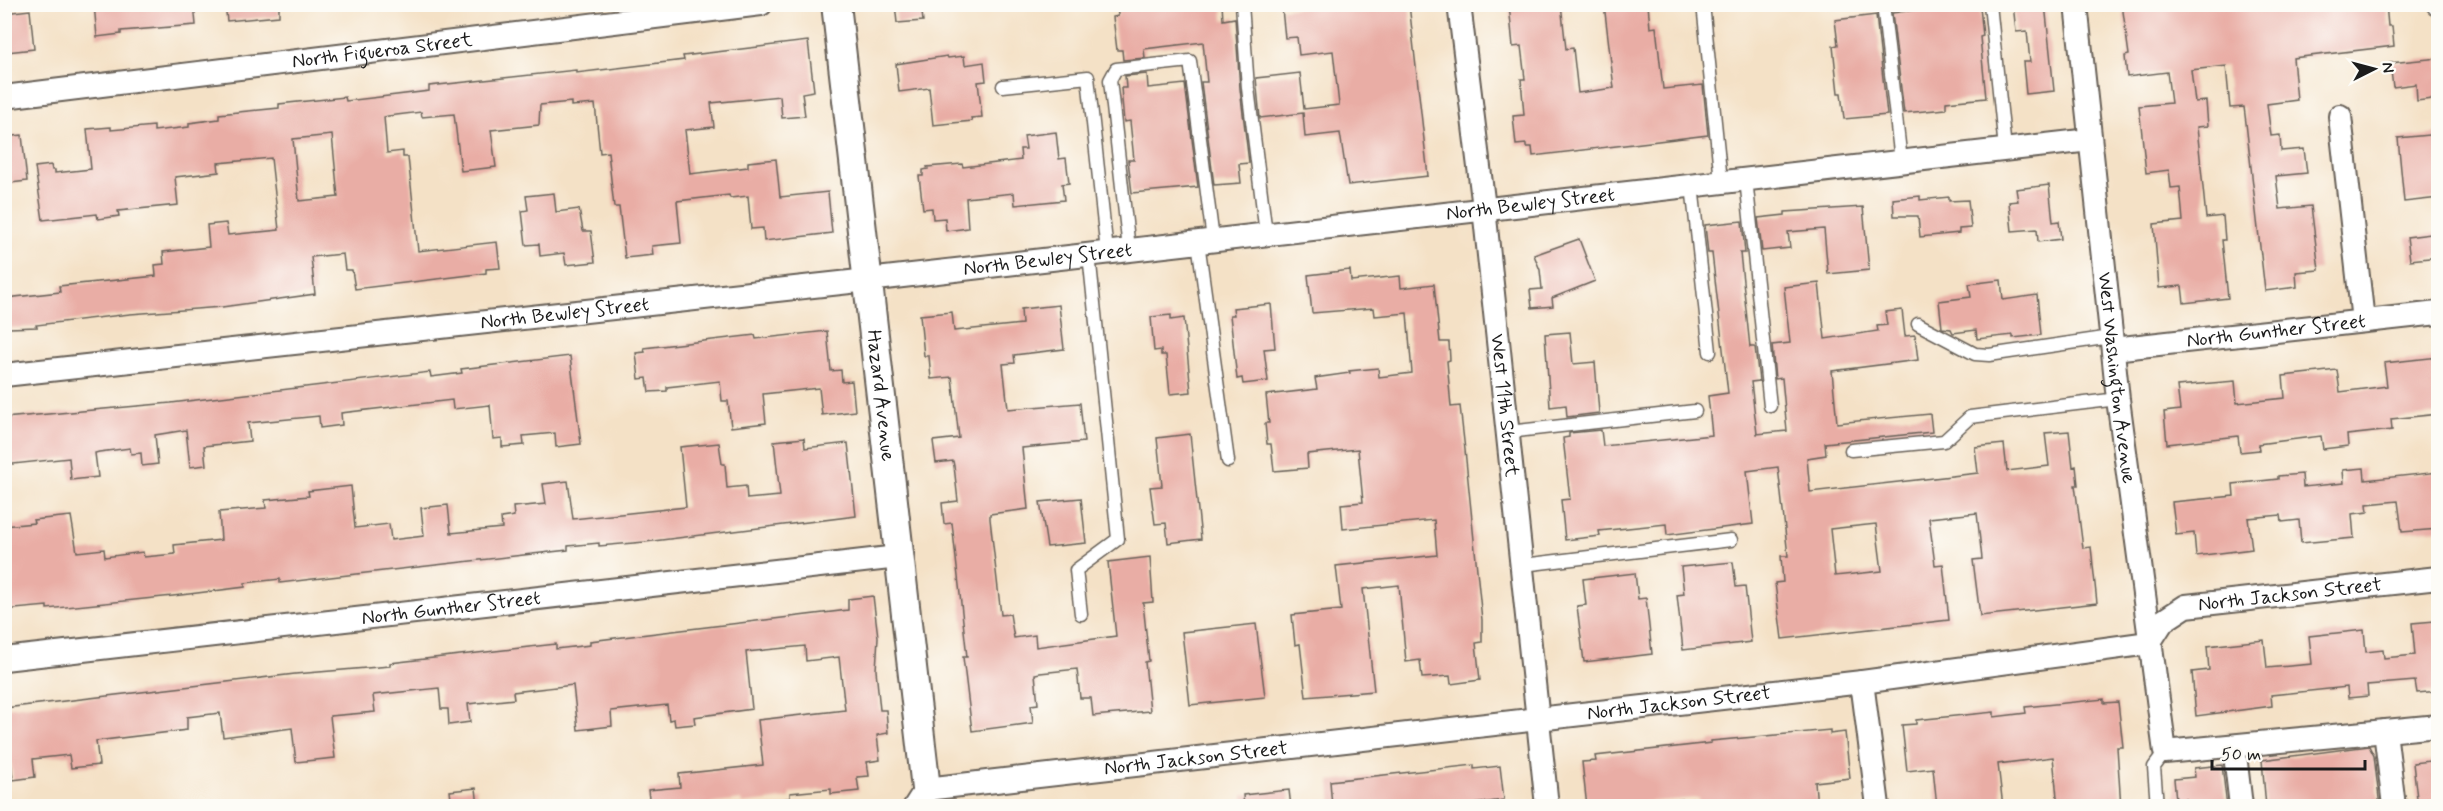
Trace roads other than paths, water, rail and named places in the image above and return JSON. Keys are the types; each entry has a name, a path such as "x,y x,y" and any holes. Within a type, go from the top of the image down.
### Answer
{"street":[{"name":"Hazard Avenue","path":"836,4 898,557 920,798"},
{"name":"West 11th Street","path":"1459,4 1484,208 1547,807"},
{"name":"West Washington Avenue","path":"2076,4 2118,399 2164,752"},
{"name":"North Figueroa Street","path":"4,97 748,5"},
{"path":"2340,116 2363,321"},
{"name":"North Bewley Street","path":"4,375 868,280 2090,140"},
{"name":"North Gunther Street","path":"2112,343 2439,313"},
{"name":"North Gunther Street","path":"4,659 898,557"},
{"name":"North Jackson Street","path":"920,798 1539,717 1862,682 2149,643 2163,621 2186,606 2439,578"},
{"path":"1862,682 1878,807"},
{"path":"2164,752 2439,726"},
{"path":"2385,731 2394,807"},
{"path":"2234,746 2241,807"}],"lane":[{"path":"1242,4 1248,88 1266,234"},
{"path":"1703,4 1721,181"},
{"path":"1883,4 1901,161"},
{"path":"1990,4 2005,149"},
{"path":"2431,4 2439,12"},
{"path":"1129,249 1110,80 1116,69 1190,61 1205,241 1228,461"},
{"path":"1003,86 1088,77 1118,539 1076,570 1081,614"},
{"path":"1746,178 1770,406"},
{"path":"1692,184 1710,352"},
{"path":"1918,324 1975,354 1989,355 2112,343"},
{"path":"1851,450 1944,441 1970,417 2118,399"},
{"path":"1508,432 1695,411"},
{"path":"1523,565 1731,540"},
{"path":"2157,807 2154,767 2164,752"}]}
